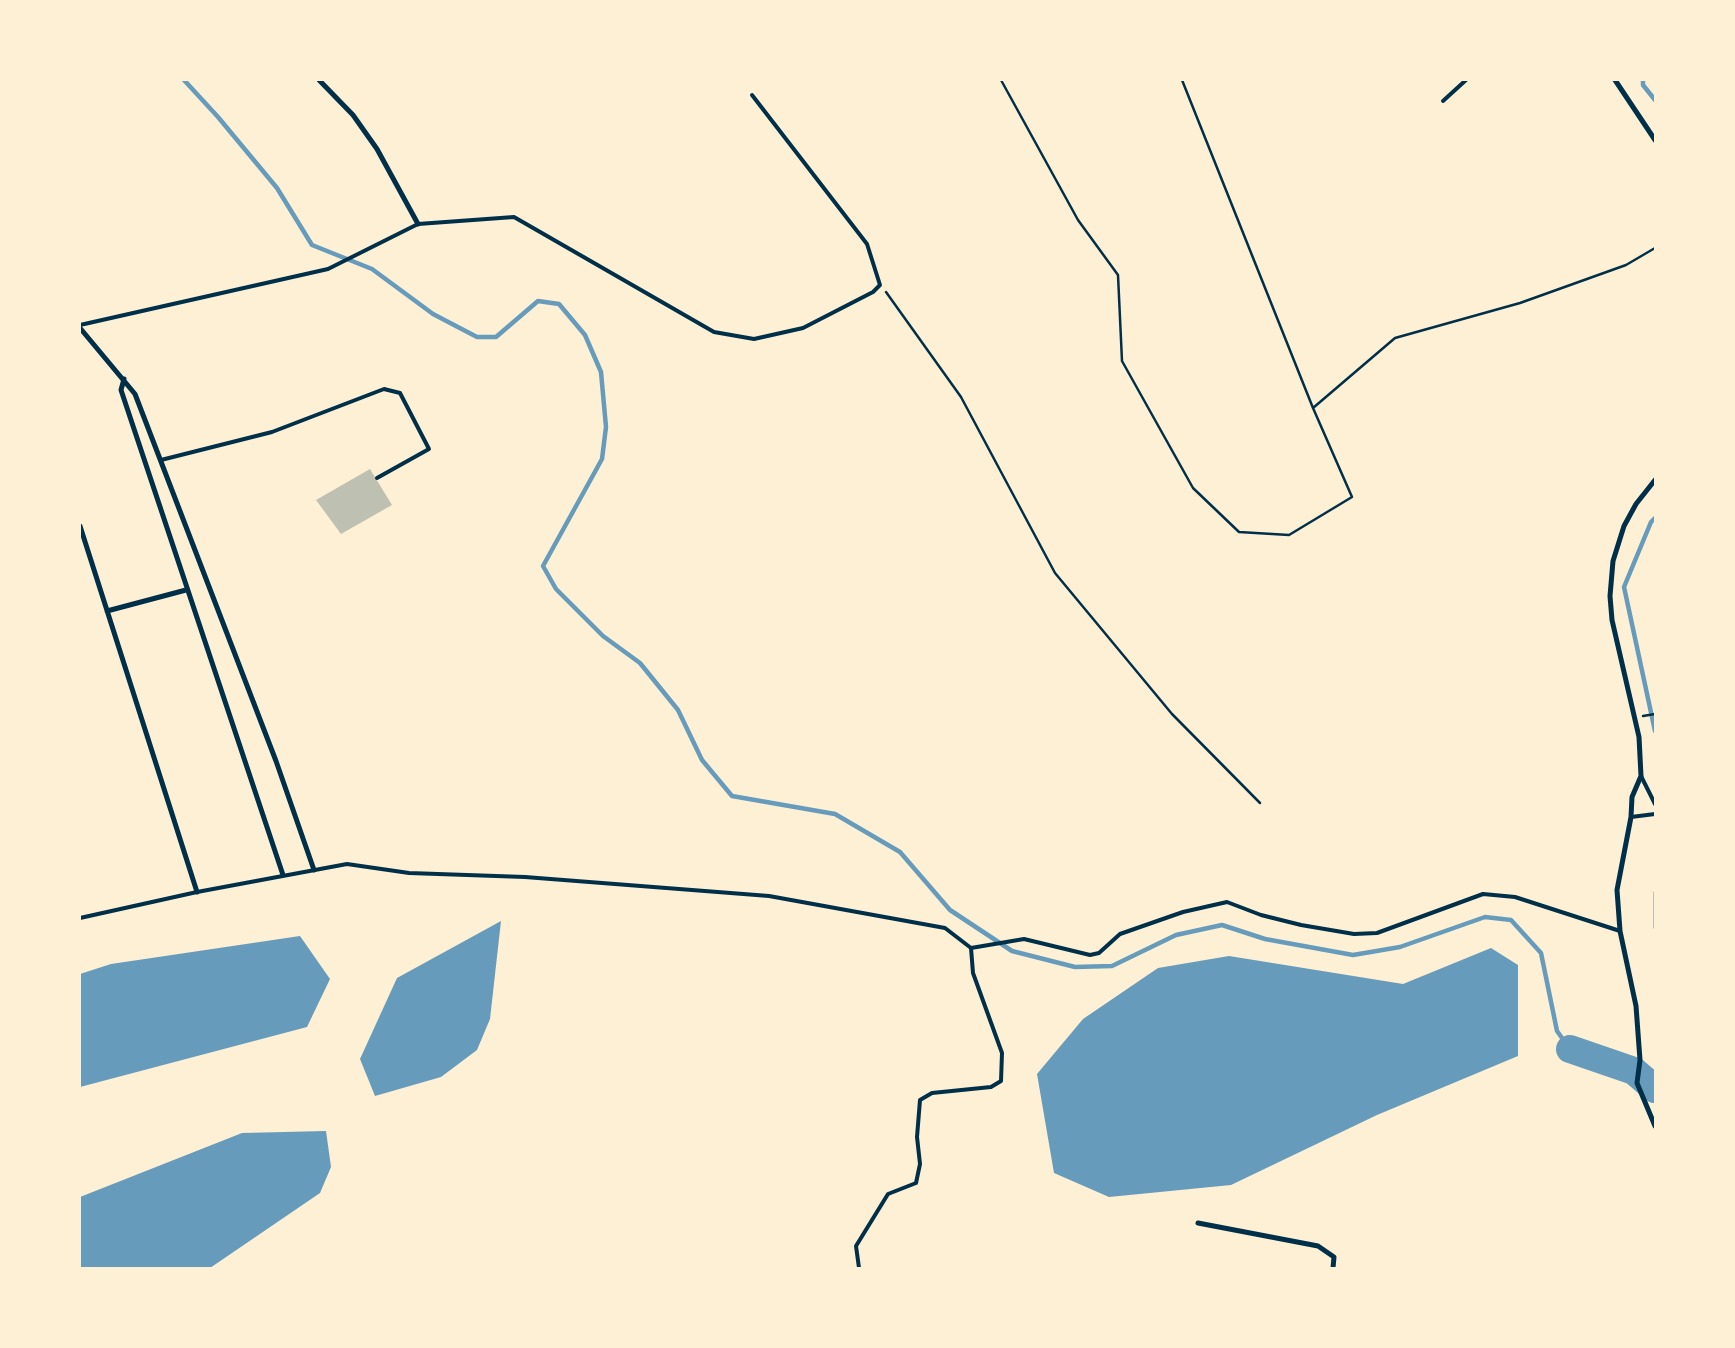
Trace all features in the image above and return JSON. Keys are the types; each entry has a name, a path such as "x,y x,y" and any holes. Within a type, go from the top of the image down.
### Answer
{"street":[{"path":"319,80 353,115 378,149 418,224"},
{"path":"1615,80 1655,140"},
{"path":"80,327 135,394 153,444 161,460 177,509 276,761 314,870"},
{"path":"124,379 121,390 186,590 283,876"},
{"path":"1655,480 1636,504 1624,526 1612,561 1610,596 1612,620 1639,737 1641,776 1632,798 1631,818 1617,890 1620,931 1636,1006 1640,1060 1637,1083 1655,1126"},
{"path":"80,526 197,892"},
{"path":"107,611 186,590"},
{"path":"1198,1222 1318,1246 1334,1257 1333,1268"}],"lane":[{"path":"1443,101 1466,80"},
{"path":"80,327 328,269 418,224 514,217 714,332 754,339 803,328 873,292 880,285 868,244 752,95"},
{"path":"161,460 272,432 384,389 400,394 429,449 377,478"},
{"path":"1641,776 1655,804"},
{"path":"1631,818 1655,814"},
{"path":"80,918 197,892 347,864 409,873 525,877 769,896 945,928 971,948 973,973 1002,1053 1001,1081 991,1088 932,1093 920,1100 916,1137 920,1164 916,1183 888,1194 856,1246 859,1268"},
{"path":"971,948 1024,939 1090,955 1099,953 1120,934 1183,912 1227,902 1261,915 1301,925 1354,934 1377,933 1483,894 1515,897 1620,931"}],"path":[{"path":"1001,80 1078,220 1118,275 1122,361 1194,488 1239,532 1290,534 1352,497 1313,408 1182,80"},
{"path":"1313,408 1395,338 1520,303 1626,265 1655,248"},
{"path":"880,285 961,397 1055,573 1172,714 1260,804"},
{"path":"1655,892 1655,928"}],"water":[{"path":"501,921 490,1019 477,1050 441,1077 375,1096 360,1059 397,978"},
{"path":"300,936 330,979 307,1027 80,1087 80,974 111,964"},
{"path":"1491,948 1518,965 1518,1056 1377,1115 1231,1185 1109,1197 1054,1173 1037,1074 1083,1019 1158,968 1229,956 1403,984"},
{"path":"326,1131 331,1167 320,1193 210,1268 80,1268 80,1197 242,1133"}],"building":[{"path":"370,469 392,505 341,534 316,500"}],"waterway":[{"path":"184,80 218,117 277,188 312,245 372,269 433,314 477,337 496,337 538,301 559,304 585,335 601,372 606,427 602,459 543,566 556,589 603,636 640,663 678,710 702,760 732,796 835,814 900,852 950,910 1012,951 1075,967 1112,966 1176,935 1222,925 1265,939 1353,955 1400,947 1485,917 1511,920 1541,953 1557,1031 1570,1049"},
{"path":"1643,80 1643,85 1655,100"},
{"path":"1655,518 1651,522 1624,587 1655,731"},
{"path":"1570,1049 1634,1071 1655,1089"}]}
